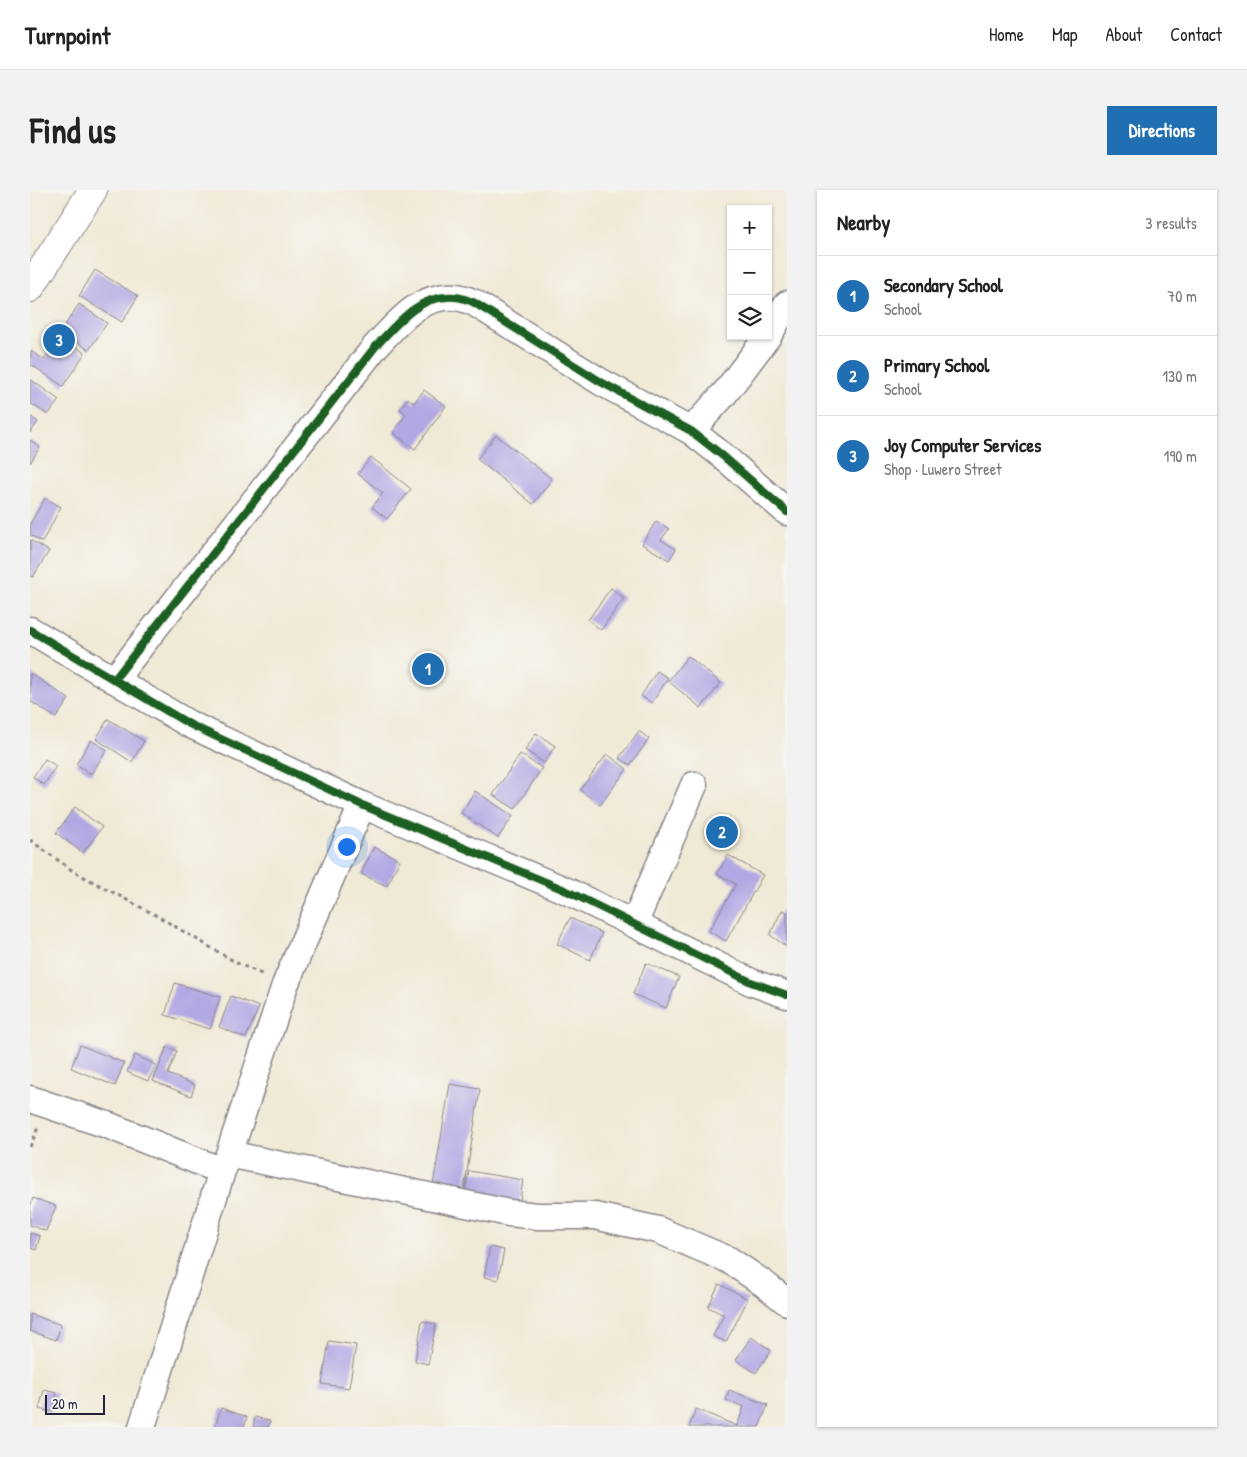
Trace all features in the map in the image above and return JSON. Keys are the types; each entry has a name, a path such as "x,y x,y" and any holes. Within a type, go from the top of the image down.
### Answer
{"main road":[{"path":"30,288 93,190"}],"street":[{"path":"114,680 375,347 407,314 422,303 440,297 456,297 473,302 600,382 691,431 723,456 787,512"},
{"path":"772,329 787,304"},
{"path":"691,431 725,393 765,340"},
{"path":"30,630 189,724 362,806 567,891 751,982 787,994"},
{"path":"634,924 694,785"},
{"path":"142,1427 225,1162 285,985 362,806"},
{"path":"30,1099 225,1162 509,1213 538,1216 594,1216 658,1230 729,1260 787,1302"}],"path":[{"path":"30,840 72,871 159,917 237,963 285,985"}],"building":[{"path":"95,270 138,296 122,322 79,296"},
{"path":"79,304 107,323 89,350 61,331"},
{"path":"60,336 85,353 63,386 30,364 31,351 44,360"},
{"path":"30,379 59,400 48,415 30,403"},
{"path":"424,390 446,406 415,449 393,433 406,414 400,409 408,398 414,403"},
{"path":"30,416 38,422 30,433"},
{"path":"496,435 552,479 533,504 477,459"},
{"path":"30,440 40,447 30,463"},
{"path":"371,457 411,489 387,519 372,507 383,493 358,474"},
{"path":"45,498 61,507 42,542 30,535 30,524"},
{"path":"656,521 669,529 661,540 676,549 669,560 642,544"},
{"path":"30,540 49,551 33,577 30,576"},
{"path":"611,588 624,598 601,630 588,620"},
{"path":"688,656 721,683 701,708 668,681"},
{"path":"657,671 668,678 652,703 641,696"},
{"path":"30,673 69,699 56,718 30,701"},
{"path":"108,719 144,741 132,762 96,739"},
{"path":"639,731 649,739 630,765 619,758"},
{"path":"536,733 555,746 544,763 525,750"},
{"path":"91,740 107,750 91,774 76,764"},
{"path":"520,754 542,768 515,809 493,795"},
{"path":"607,754 627,769 600,805 580,790"},
{"path":"45,759 56,766 44,785 33,777"},
{"path":"475,791 513,816 498,838 461,813"},
{"path":"75,807 102,827 83,853 56,833"},
{"path":"374,847 400,860 387,886 361,874"},
{"path":"728,855 763,875 726,941 709,931 736,884 717,874"},
{"path":"782,910 787,912 787,947 770,935"},
{"path":"570,918 602,933 590,960 557,944"},
{"path":"646,963 679,977 666,1008 633,994"},
{"path":"175,983 220,997 210,1029 165,1015"},
{"path":"231,996 259,1007 246,1038 219,1027"},
{"path":"80,1045 124,1063 115,1086 71,1068"},
{"path":"167,1047 177,1051 168,1074 195,1085 191,1096 153,1081"},
{"path":"135,1055 156,1065 148,1081 127,1072"},
{"path":"450,1084 480,1089 463,1197 432,1191"},
{"path":"469,1171 523,1180 519,1207 464,1198"},
{"path":"33,1198 56,1206 46,1231 30,1225 30,1207"},
{"path":"30,1233 40,1236 36,1250 30,1248"},
{"path":"490,1247 504,1250 498,1280 484,1277"},
{"path":"719,1284 748,1299 726,1342 713,1336 724,1315 708,1307"},
{"path":"30,1314 61,1325 56,1340 30,1331"},
{"path":"422,1321 436,1324 428,1364 415,1361"},
{"path":"751,1337 771,1350 756,1373 736,1360"},
{"path":"329,1341 356,1345 349,1388 322,1384"},
{"path":"44,1390 57,1393 52,1412 39,1409"},
{"path":"729,1390 768,1405 759,1427 689,1427 696,1409 737,1426 744,1407 726,1400"},
{"path":"221,1408 247,1417 244,1427 215,1427"},
{"path":"255,1417 270,1421 268,1427 253,1427"}],"cycle path":[{"path":"114,680 375,347 410,312 430,300 442,297 457,297 473,302 601,382 691,431 723,456 787,512"},
{"path":"30,630 189,724 362,805 567,891 751,982 787,995"}],"place":[{"name":"Joy Computer Services","path":"59,340"},
{"name":"Secondary School","path":"428,669"},
{"name":"Primary School","path":"722,832"}]}
